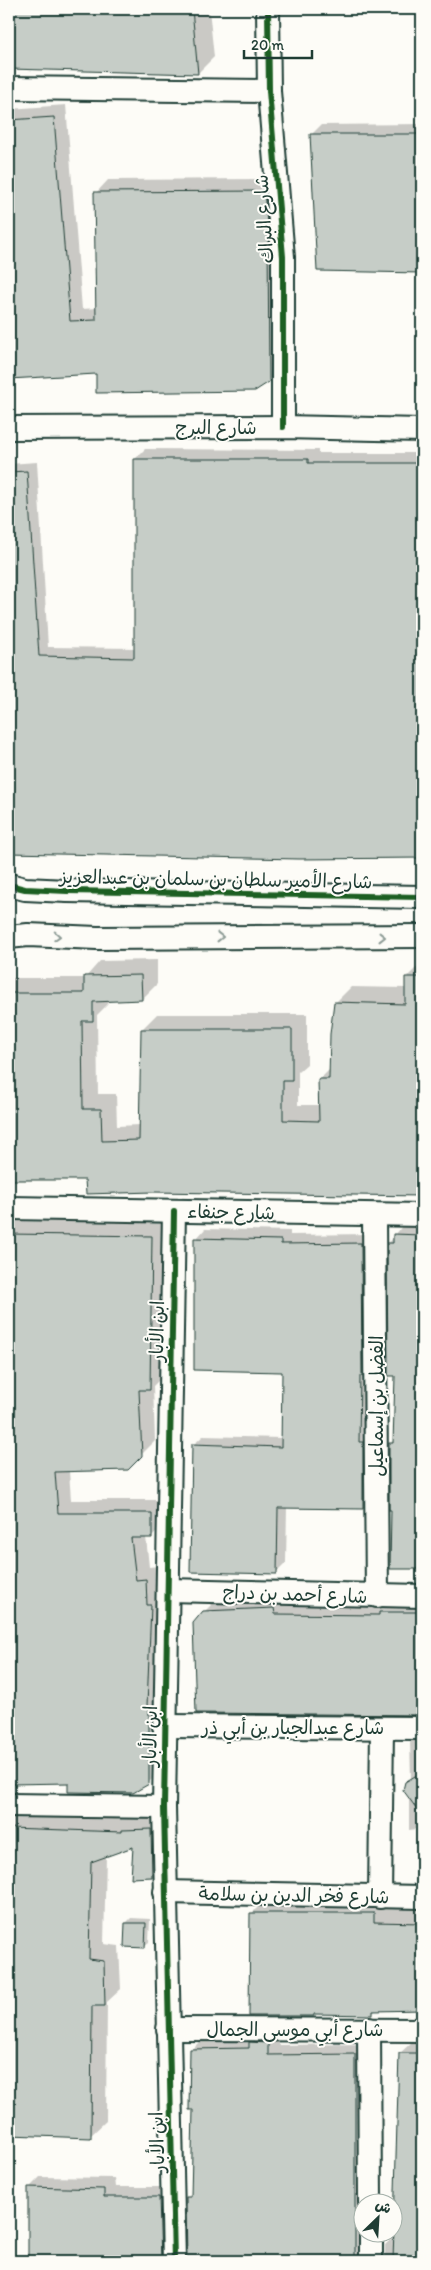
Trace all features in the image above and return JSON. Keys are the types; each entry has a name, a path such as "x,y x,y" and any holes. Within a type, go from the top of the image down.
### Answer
{"street":[{"name":"شارع البراك","path":"268,9 269,91 282,257 283,427"},
{"path":"9,88 269,91"},
{"name":"شارع البرج","path":"9,428 283,427 422,430"},
{"name":"شارع الأمير سلطان بن سلمان بن عبدالعزيز","path":"14,889 422,897"},
{"path":"15,935 97,938 422,936"},
{"name":"شارع جنفاء","path":"9,1208 374,1216 422,1215"},
{"name":"ابن الأبار","path":"174,1211 164,1726 165,1892 174,2172 174,2261"},
{"name":"الفضل بن إسماعيل","path":"374,1216 377,1596"},
{"name":"شارع أحمد بن دراج","path":"168,1590 422,1596"},
{"name":"شارع عبدالجبار بن أبي ذر","path":"164,1726 422,1728"},
{"path":"380,1897 382,1728"},
{"path":"9,1805 164,1807"},
{"name":"شارع فخر الدين بن سلامة","path":"165,1892 422,1898"},
{"path":"368,2029 370,2192"},
{"name":"شارع أبي موسى الجمال","path":"168,2030 422,2030"},
{"path":"371,2242 371,2261"}],"building":[{"path":"9,9 192,9 198,74 9,69"},
{"path":"54,117 70,321 96,320 94,192 264,191 268,233 269,382 255,391 96,393 96,374 9,379 9,120"},
{"path":"310,134 422,134 422,273 317,271"},
{"path":"134,459 308,459 308,463 422,463 422,858 299,859 9,853 9,472 27,471 39,656 134,658"},
{"path":"141,975 142,1000 93,1002 93,1021 82,1021 83,1109 101,1109 102,1141 139,1140 141,1029 292,1029 292,1081 283,1081 283,1120 319,1121 318,1079 329,1079 330,1034 334,1002 405,1004 405,977 422,977 422,1196 153,1192 86,1194 85,1180 9,1180 9,993 84,993 84,976"},
{"path":"9,1234 152,1236 150,1390 139,1390 142,1456 128,1470 55,1472 58,1513 152,1513 152,1538 131,1538 136,1580 146,1579 147,1605 151,1605 147,1706 149,1706 149,1784 133,1793 68,1792 68,1783 11,1784 9,1749"},
{"path":"393,1234 422,1235 422,1569 390,1569 389,1443 393,1443 395,1376 388,1376 387,1243 393,1243"},
{"path":"194,1238 281,1240 281,1244 361,1243 362,1376 360,1376 359,1442 363,1442 363,1509 278,1508 277,1574 190,1572 192,1444 281,1447 282,1372 194,1370"},
{"path":"274,1608 275,1614 379,1615 379,1612 422,1612 422,1715 196,1713 193,1623 203,1611"},
{"path":"422,1772 422,1816 403,1790 405,1782"},
{"path":"9,1828 122,1832 122,1830 151,1829 152,1877 131,1878 133,1847 91,1862 89,1959 104,1961 105,2006 92,2006 91,2138 9,2135"},
{"path":"250,1913 374,1913 374,1922 422,1923 422,2010 373,2011 373,2015 249,2016"},
{"path":"125,1923 146,1923 145,1948 124,1947"},
{"path":"249,2042 268,2043 268,2055 355,2054 355,2261 187,2261 186,2197 191,2197 193,2110 189,2110 190,2049 249,2048"},
{"path":"399,2053 422,2053 422,2261 393,2261 394,2242 404,2242 404,2192 395,2192"},
{"path":"28,2187 104,2189 104,2197 159,2197 161,2261 28,2261"}],"cycle path":[{"path":"268,9 269,91 283,257 283,427"},
{"path":"9,885 25,889 67,891 422,897"},
{"path":"174,1211 164,1807 174,2261"}]}
